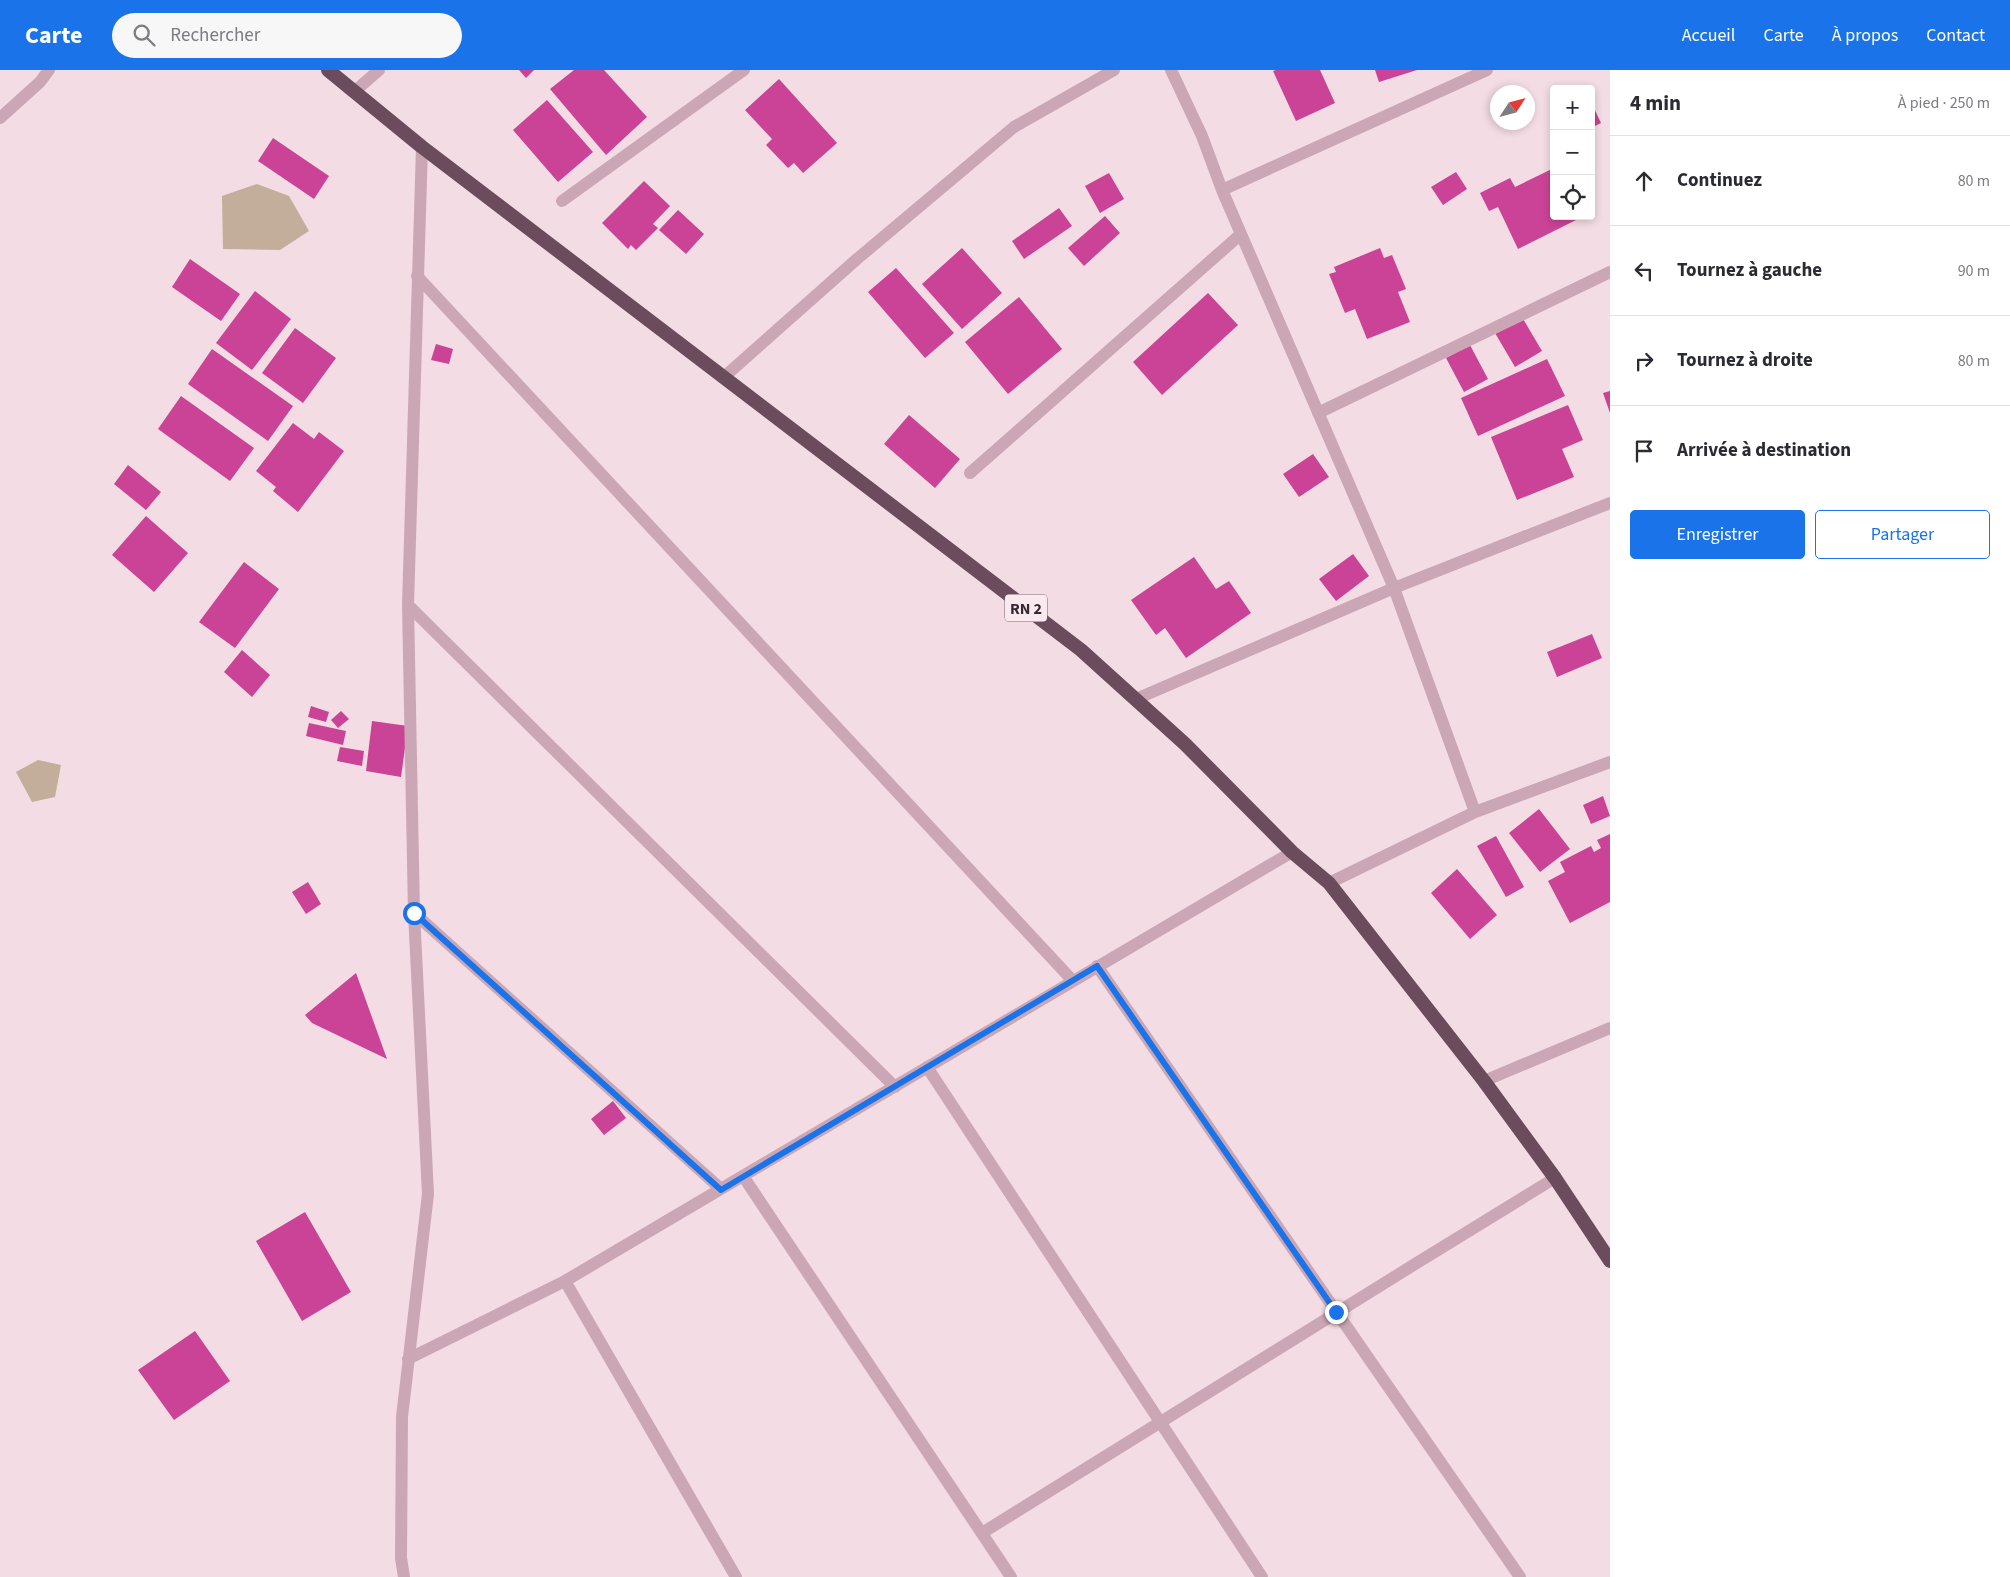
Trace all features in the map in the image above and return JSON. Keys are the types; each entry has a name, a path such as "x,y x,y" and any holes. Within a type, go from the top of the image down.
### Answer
{"highway":[{"name":"RN 2","path":"328,70 355,90 422,147 1081,650 1185,744 1292,852 1329,882 1484,1081 1555,1178 1610,1261"}],"street":[{"path":"0,118 40,82 49,70"},
{"path":"355,90 379,70"},
{"path":"562,201 744,70"},
{"path":"724,377 857,260 1014,127 1114,70"},
{"path":"1171,70 1202,136 1222,190 1394,588 1475,812"},
{"path":"1222,190 1487,70"},
{"path":"404,1577 402,1558 402,1417 428,1194 414,913 408,605 422,147"},
{"path":"970,473 1241,234"},
{"path":"1318,413 1610,272"},
{"path":"417,276 1073,981"},
{"path":"1136,699 1394,588 1610,503"},
{"path":"408,605 895,1086"},
{"path":"1329,882 1475,812 1610,762"},
{"path":"408,1358 565,1281 1292,852"},
{"path":"414,913 721,1190"},
{"path":"1097,966 1520,1577"},
{"path":"1484,1081 1610,1028"},
{"path":"927,1067 1262,1577"},
{"path":"743,1176 1011,1577"},
{"path":"982,1533 1555,1178"},
{"path":"565,1281 736,1577"}],"shaded area":[{"path":"257,184 289,196 309,231 280,250 223,249 222,196"},
{"path":"38,760 61,765 55,797 32,802 16,772"}],"building":[{"path":"519,70 534,70 526,78"},
{"path":"574,70 604,70 647,117 606,155 550,89"},
{"path":"1320,70 1335,103 1296,121 1273,71"},
{"path":"1375,70 1417,70 1379,82"},
{"path":"779,79 837,143 803,173 794,163 788,168 766,145 772,139 745,110"},
{"path":"547,100 593,152 558,182 513,130"},
{"path":"1595,110 1601,123 1595,126"},
{"path":"273,138 329,176 314,199 258,161"},
{"path":"1550,170 1550,220 1576,220 1518,249 1498,207 1489,211 1480,193 1510,178 1515,187"},
{"path":"1456,172 1467,189 1443,205 1431,187"},
{"path":"1109,173 1124,199 1100,213 1085,186"},
{"path":"644,181 670,206 653,224 658,228 636,250 631,245 628,249 602,223"},
{"path":"1059,208 1072,226 1024,259 1012,241"},
{"path":"678,210 704,234 686,254 659,230"},
{"path":"1105,216 1120,233 1084,266 1068,248"},
{"path":"962,248 1002,293 962,329 922,284"},
{"path":"1380,248 1384,258 1392,255 1406,289 1398,292 1410,322 1367,339 1355,309 1345,313 1329,274 1336,272 1334,267"},
{"path":"190,259 240,294 221,321 172,287"},
{"path":"896,268 954,333 925,358 868,292"},
{"path":"255,291 291,319 252,370 216,343"},
{"path":"1208,293 1238,325 1162,395 1133,362"},
{"path":"1019,297 1062,349 1008,394 965,342"},
{"path":"1522,317 1542,351 1515,367 1495,333"},
{"path":"295,328 336,358 303,403 262,373"},
{"path":"436,344 453,349 449,364 431,360"},
{"path":"1470,345 1488,379 1464,392 1446,358"},
{"path":"212,349 293,406 268,441 188,384"},
{"path":"1547,359 1565,396 1478,436 1461,398"},
{"path":"1610,391 1610,413 1603,393"},
{"path":"181,396 254,448 230,481 158,429"},
{"path":"1568,405 1583,440 1562,449 1574,477 1517,500 1491,437"},
{"path":"909,415 960,459 935,488 884,444"},
{"path":"293,423 314,439 319,432 344,451 298,512 273,491 276,487 256,471"},
{"path":"1313,454 1329,477 1299,497 1283,474"},
{"path":"128,465 161,492 146,510 114,484"},
{"path":"146,516 188,553 154,592 112,555"},
{"path":"1353,554 1369,576 1336,601 1319,579"},
{"path":"1194,557 1216,589 1229,581 1251,613 1186,658 1165,628 1156,635 1131,600"},
{"path":"244,562 279,589 235,648 199,622"},
{"path":"1592,634 1602,658 1557,677 1547,652"},
{"path":"242,650 270,675 252,697 224,672"},
{"path":"311,706 329,712 326,722 308,717"},
{"path":"341,711 349,719 338,728 331,720"},
{"path":"372,721 408,726 401,777 366,771"},
{"path":"309,723 346,731 343,745 306,736"},
{"path":"340,747 364,751 362,766 337,761"},
{"path":"1603,796 1610,816 1591,824 1583,805"},
{"path":"1539,809 1570,849 1540,872 1509,833"},
{"path":"1610,834 1610,902 1570,923 1548,881 1565,872 1560,862 1591,846 1594,852 1601,848 1597,840"},
{"path":"1496,836 1524,887 1506,897 1477,846"},
{"path":"1457,869 1497,915 1470,939 1431,893"},
{"path":"308,882 321,904 306,914 292,892"},
{"path":"356,973 387,1059 312,1023 305,1015"},
{"path":"613,1101 626,1118 604,1135 591,1119"},
{"path":"305,1212 351,1292 302,1321 256,1241"},
{"path":"195,1331 230,1381 174,1420 138,1370"}],"route":[{"path":"414,913 721,1190 1097,966 1336,1312"}]}
